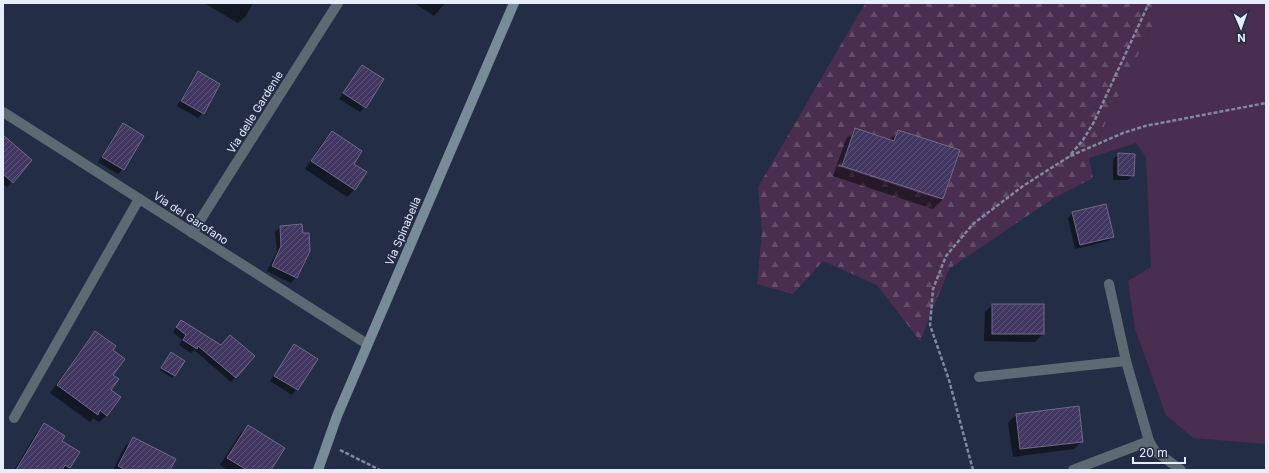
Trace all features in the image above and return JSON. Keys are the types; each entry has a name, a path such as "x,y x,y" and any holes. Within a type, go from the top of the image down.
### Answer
{"street":[{"name":"Via delle Gardenie","path":"192,233 338,3"},
{"name":"Via Spinabella","path":"318,470 326,444 367,344 514,3"},
{"name":"Via del Garofano","path":"3,112 367,344"},
{"path":"14,418 139,199"},
{"path":"1109,284 1126,362 1149,441 1155,450 1181,470"},
{"path":"979,377 1126,362"},
{"path":"1073,470 1149,441"}],"path":[{"path":"1070,156 1083,140 1094,122 1149,3"},
{"path":"973,470 949,380 930,325 933,289 946,256 973,224 1023,186 1070,156 1123,133 1145,126 1266,103"},
{"path":"326,444 380,470"}],"green space":[{"path":"866,3 1163,3 1089,158 1093,178 1052,199 949,269 920,341 877,285 823,261 793,294 757,284 762,231 758,187"},
{"path":"1163,3 1266,3 1266,444 1193,438 1166,415 1135,329 1128,281 1151,267 1146,157 1136,143 1089,158"}],"building":[{"path":"362,65 384,79 366,108 343,93"},
{"path":"198,71 220,84 204,114 181,101"},
{"path":"123,123 144,136 124,170 102,157"},
{"path":"855,128 894,141 898,130 960,150 943,199 842,166"},
{"path":"332,131 362,151 354,164 367,172 355,190 311,161"},
{"path":"3,135 32,160 13,183 3,174"},
{"path":"1118,153 1135,154 1134,176 1118,175"},
{"path":"1106,204 1114,237 1080,245 1072,212"},
{"path":"302,224 303,233 309,233 310,251 297,278 272,266 281,246 280,226"},
{"path":"992,304 1044,304 1044,334 992,334"},
{"path":"181,320 221,345 230,335 255,356 236,378 198,346 197,349 183,340 186,335 176,327"},
{"path":"95,331 116,346 113,350 125,359 113,375 119,379 111,390 121,397 107,416 100,410 98,415 57,385"},
{"path":"294,344 318,359 298,390 274,376"},
{"path":"171,352 185,361 175,376 161,368"},
{"path":"1079,406 1083,442 1020,449 1016,414"},
{"path":"44,423 65,436 62,441 80,452 70,468 65,465 62,470 16,470"},
{"path":"248,425 285,448 271,470 247,470 227,458"},
{"path":"133,437 176,459 170,470 126,470 118,466"}]}
